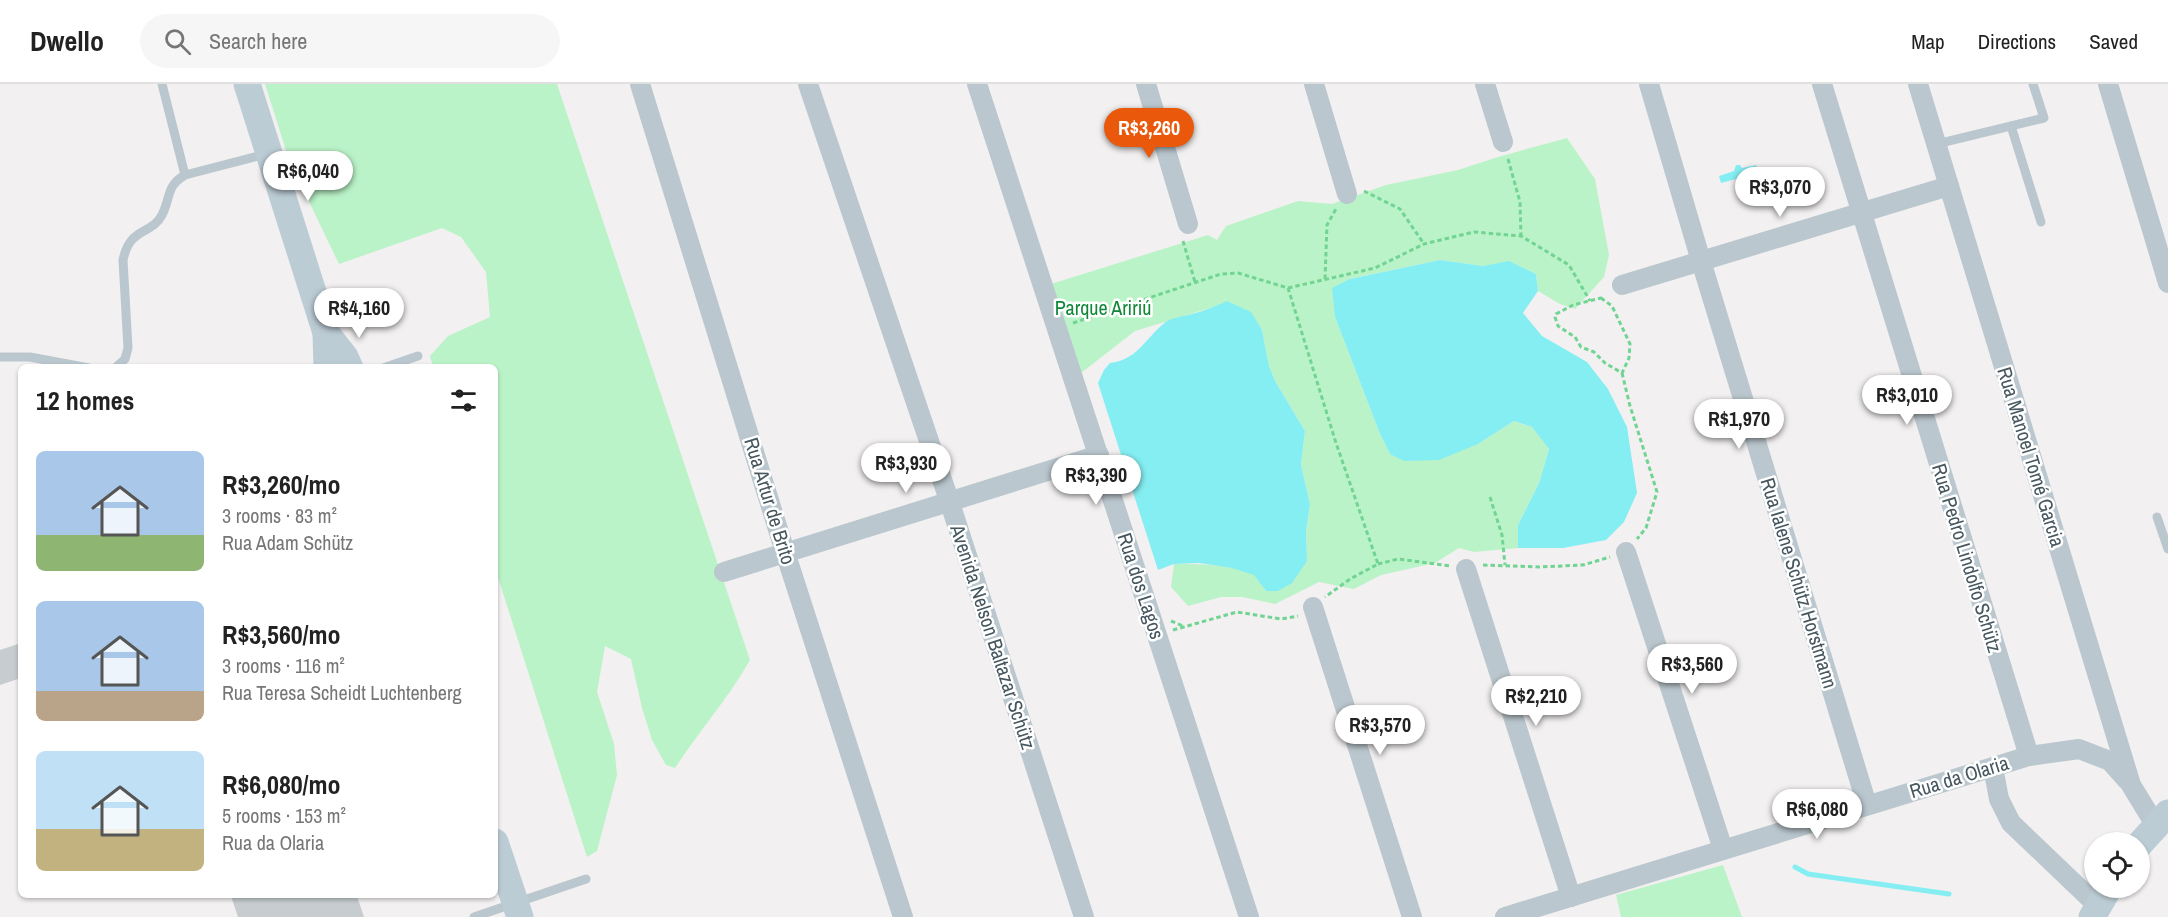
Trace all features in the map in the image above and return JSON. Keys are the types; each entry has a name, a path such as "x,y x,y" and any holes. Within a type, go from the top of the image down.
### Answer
{"main road":[{"path":"247,84 337,364"},
{"path":"498,851 518,910"}],"street":[{"name":"Rua Artur de Brito","path":"640,84 785,552 903,917"},
{"name":"Avenida Nelson Baltazar Schütz","path":"808,84 949,500 1084,917"},
{"name":"Rua dos Lagos","path":"977,84 1249,917"},
{"path":"1146,84 1188,224"},
{"path":"1314,84 1347,194"},
{"path":"1485,84 1503,142"},
{"name":"Rua Ialene Schütz Horstmann","path":"1649,84 1867,805"},
{"name":"Rua Pedro Lindolfo Schütz","path":"1821,84 2028,756"},
{"name":"Rua Manoel Tomé Garcia","path":"1918,84 2131,784 2154,828"},
{"path":"2108,84 2168,283"},
{"path":"1622,285 1949,186"},
{"path":"724,572 1099,455"},
{"path":"1626,552 1723,849"},
{"path":"1466,569 1571,897"},
{"path":"1312,607 1412,917"},
{"name":"Rua da Olaria","path":"1505,917 2028,756 2079,749 2110,761 2131,784"},
{"path":"1992,767 1999,799 2011,823 2100,904"}],"lane":[{"path":"162,84 185,175"},
{"path":"1936,144 2044,118 2033,84"},
{"path":"2011,126 2041,222"},
{"path":"119,364 125,359 128,348 123,260 132,238 161,216 175,181 185,175 269,153"},
{"path":"395,364 418,356"},
{"path":"0,357 30,357 68,364"},
{"path":"2157,517 2168,549"},
{"path":"474,917 518,910 586,879"}],"path":[{"path":"1503,142 1520,202 1521,236"},
{"path":"1325,279 1327,225 1347,194 1364,191 1400,209 1424,244"},
{"path":"1188,224 1182,239 1195,282"},
{"path":"1075,322 1221,274 1238,273 1288,288 1375,267 1424,244 1474,232 1521,236 1569,265 1590,301"},
{"path":"1288,288 1336,443 1378,564"},
{"path":"1183,626 1237,612 1281,619 1304,615 1350,579 1378,564 1398,559 1466,569 1481,565 1583,566 1626,552 1646,528 1657,492 1630,406 1622,372 1629,358 1630,344 1612,306 1601,298 1573,305 1556,314 1556,322 1563,330 1575,337 1581,347 1594,352 1605,363 1622,372"},
{"path":"1490,497 1502,535 1505,565"}],"green space":[{"path":"265,84 557,84 750,660 675,768 666,765 652,740 631,659 605,646 597,692 614,744 617,775 597,851 587,857 498,577 498,364 432,364 430,356 448,336 490,317 486,272 461,237 442,228 339,264 289,160"},
{"name":"Parque Aririú","path":"1567,138 1595,179 1609,255 1604,277 1575,309 1560,304 1538,291 1536,274 1509,262 1483,266 1440,260 1350,279 1335,317 1380,434 1390,454 1478,444 1514,421 1532,427 1549,448 1539,483 1518,525 1518,548 1474,552 1459,548 1435,563 1381,575 1354,589 1319,582 1275,604 1242,597 1221,597 1188,606 1171,587 1174,564 1216,565 1247,571 1256,576 1266,591 1307,561 1306,532 1310,504 1301,465 1305,431 1275,381 1269,366 1262,330 1230,302 1135,331 1081,373 1051,284 1208,235 1217,240 1226,226 1298,201 1332,204 1386,185 1458,170"},
{"path":"1723,865 1742,917 1621,917 1616,895"}],"water":[{"path":"1736,165 1742,168 1756,165 1758,172 1745,177 1742,183 1736,179 1721,183 1719,176 1734,171"},
{"path":"1440,260 1483,266 1509,261 1536,274 1538,291 1523,313 1542,336 1587,362 1608,389 1627,427 1637,493 1624,522 1606,540 1563,548 1518,548 1518,525 1539,483 1549,449 1532,427 1514,421 1478,444 1439,460 1404,461 1390,454 1380,434 1335,317 1332,288 1350,279"},
{"path":"1227,301 1251,312 1262,330 1269,366 1275,381 1305,431 1301,465 1310,504 1306,532 1307,561 1292,583 1278,591 1266,591 1254,575 1232,568 1199,563 1174,564 1158,570 1098,383 1110,363 1133,354 1165,322"}],"building":[{"path":"18,644 18,679 0,685 0,650"},
{"path":"232,898 358,898 364,917 238,917"}],"waterway":[{"path":"1795,867 1808,874 1949,894"}]}
